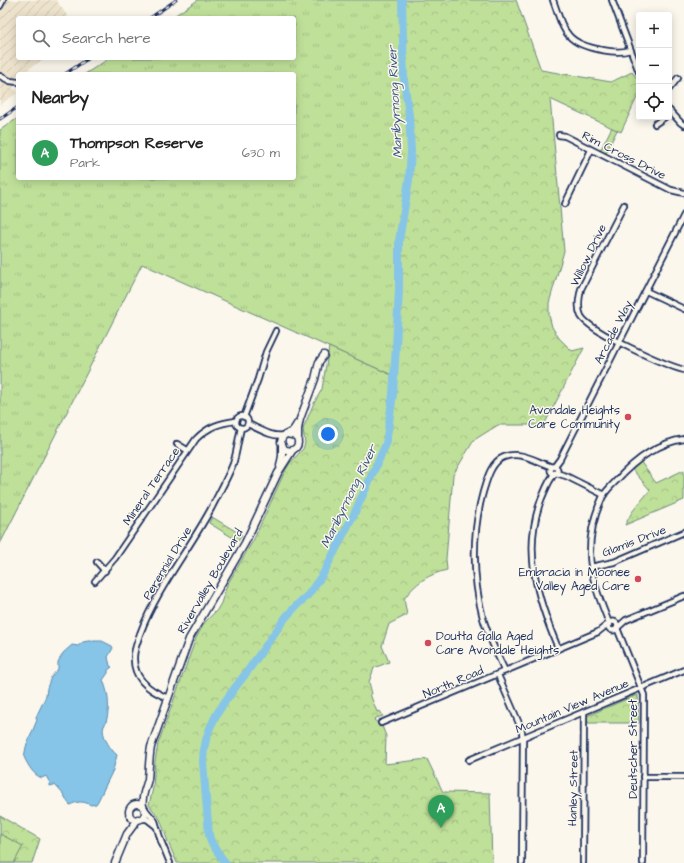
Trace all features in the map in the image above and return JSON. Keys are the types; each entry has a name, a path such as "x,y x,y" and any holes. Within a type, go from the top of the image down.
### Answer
{"street":[{"path":"0,6 3,0"},
{"path":"553,0 562,28 570,38 580,45 611,52 623,52 630,50"},
{"path":"612,0 636,65"},
{"path":"0,76 10,81 16,82"},
{"path":"672,85 678,78"},
{"path":"672,114 684,125"},
{"path":"655,124 661,120"},
{"name":"Rim Cross Drive","path":"559,135 565,136 671,190 682,192"},
{"path":"565,204 591,150"},
{"name":"Willow Drive","path":"624,204 581,289 578,304 581,317 588,324 620,342 661,362 684,370"},
{"name":"Arcade Way","path":"558,648 539,599 534,571 532,543 536,518 549,481 684,215"},
{"path":"646,291 684,309"},
{"path":"244,416 258,379 266,352 276,331"},
{"path":"264,431 278,440 286,451 292,451 297,447 300,419 315,379 319,362 324,355"},
{"path":"244,416 238,418 236,421 237,426 245,428 248,424"},
{"path":"244,416 248,420 248,424"},
{"path":"281,446 281,439 293,430 300,419"},
{"name":"Mineral Terrace","path":"95,581 115,558 187,450 204,431 214,425 236,421"},
{"path":"248,424 278,436 293,434 298,438"},
{"name":"Perennial Drive","path":"168,698 152,691 140,679 134,661 136,646 142,628 153,605 212,508 229,472 238,445 241,428"},
{"path":"505,671 490,638 483,618 478,596 475,562 478,513 485,486 494,464 504,456 516,454 526,456 604,495 625,471 640,458 667,444 684,439"},
{"path":"177,444 187,450"},
{"name":"Rivervalley Boulevard","path":"278,473 282,456 281,446"},
{"name":"Rivervalley Boulevard","path":"132,805 143,793 148,779 151,747 189,639 246,543 278,473 292,451"},
{"name":"Deutscher Street","path":"604,495 591,536 591,566 594,585 605,613 620,639 644,695 643,863"},
{"name":"Glamis Drive","path":"591,566 614,562 684,532"},
{"path":"97,562 105,571"},
{"name":"North Road","path":"381,723 684,596"},
{"name":"Mountain View Avenue","path":"469,760 684,670"},
{"path":"498,674 521,728 523,738 522,863"},
{"name":"Hanley Street","path":"583,863 584,712"},
{"path":"643,777 684,777"},
{"name":"Rivervalley Boulevard","path":"143,793 144,807"},
{"path":"115,863 127,834 130,815 129,810 132,805 139,804 144,807 156,821 170,863"},
{"path":"127,834 144,814 144,807"},
{"path":"130,815 133,819 150,821 157,827"}],"shaded area":[{"path":"0,0 56,0 68,16 16,16 16,60 41,60 25,72 16,72 16,85 12,88 16,90 16,94 0,105"}],"green space":[{"path":"198,0 402,0 404,80 409,115 411,151 409,180 399,241 399,289 394,376 142,264 0,544 0,130 16,119 16,180 296,180 296,72 88,72 107,60 296,60 296,16 174,16"},
{"path":"402,0 516,0 541,70 611,82 632,72 636,77 636,100 621,132 550,99 564,251 549,303 549,315 552,327 559,338 572,351 584,348 544,425 498,425 474,440 453,475 446,559 447,570 428,577 408,593 404,599 407,615 389,624 382,646 389,662 374,668 369,682 372,694 370,694 377,712 380,711 383,716 374,720 379,726 382,726 386,736 385,764 427,759 443,792 490,793 492,863 177,863 160,819 149,805 153,788 158,744 196,638 205,622 217,610 221,603 227,585 254,539 285,471 303,449 305,443 303,429 313,405 322,389 329,347 394,376 399,289 399,241 409,180 411,151 409,115 404,80"},
{"path":"612,127 617,130 606,153 600,151"},
{"path":"640,461 656,483 684,470 684,500 625,525 632,512 650,490 631,468"},
{"path":"212,517 242,535 238,541 209,523"},
{"path":"638,695 639,723 588,723 587,716"},
{"path":"0,816 40,839 32,863 0,863"},
{"path":"0,834 23,846 14,863 0,863"}],"water":[{"path":"102,641 113,648 108,657 110,666 112,667 108,670 108,673 103,680 107,694 108,713 103,730 108,744 117,755 113,770 96,804 91,805 80,802 70,805 56,786 50,786 46,776 42,778 33,772 24,757 26,747 37,720 36,717 46,696 51,677 58,669 58,662 63,653 72,645 78,646 83,642"}],"waterway":[{"name":"Maribyrnong River","path":"225,863 211,842 209,835 203,762 204,749 211,725 224,703 286,617 308,595 323,574 355,512 386,444 393,394 399,289 399,241 409,180 411,151 409,115 404,80 402,0"}],"railway":[{"path":"153,16 176,0"},
{"path":"68,72 86,60"},
{"path":"0,119 16,108"}],"place":[{"name":"Avondale Heights Care Community","path":"628,417"},
{"name":"Embracia in Moonee Valley Aged Care","path":"638,579"},
{"name":"Doutta Galla Aged Care Avondale Heights","path":"428,643"},
{"name":"Thompson Reserve","path":"441,828"}]}
